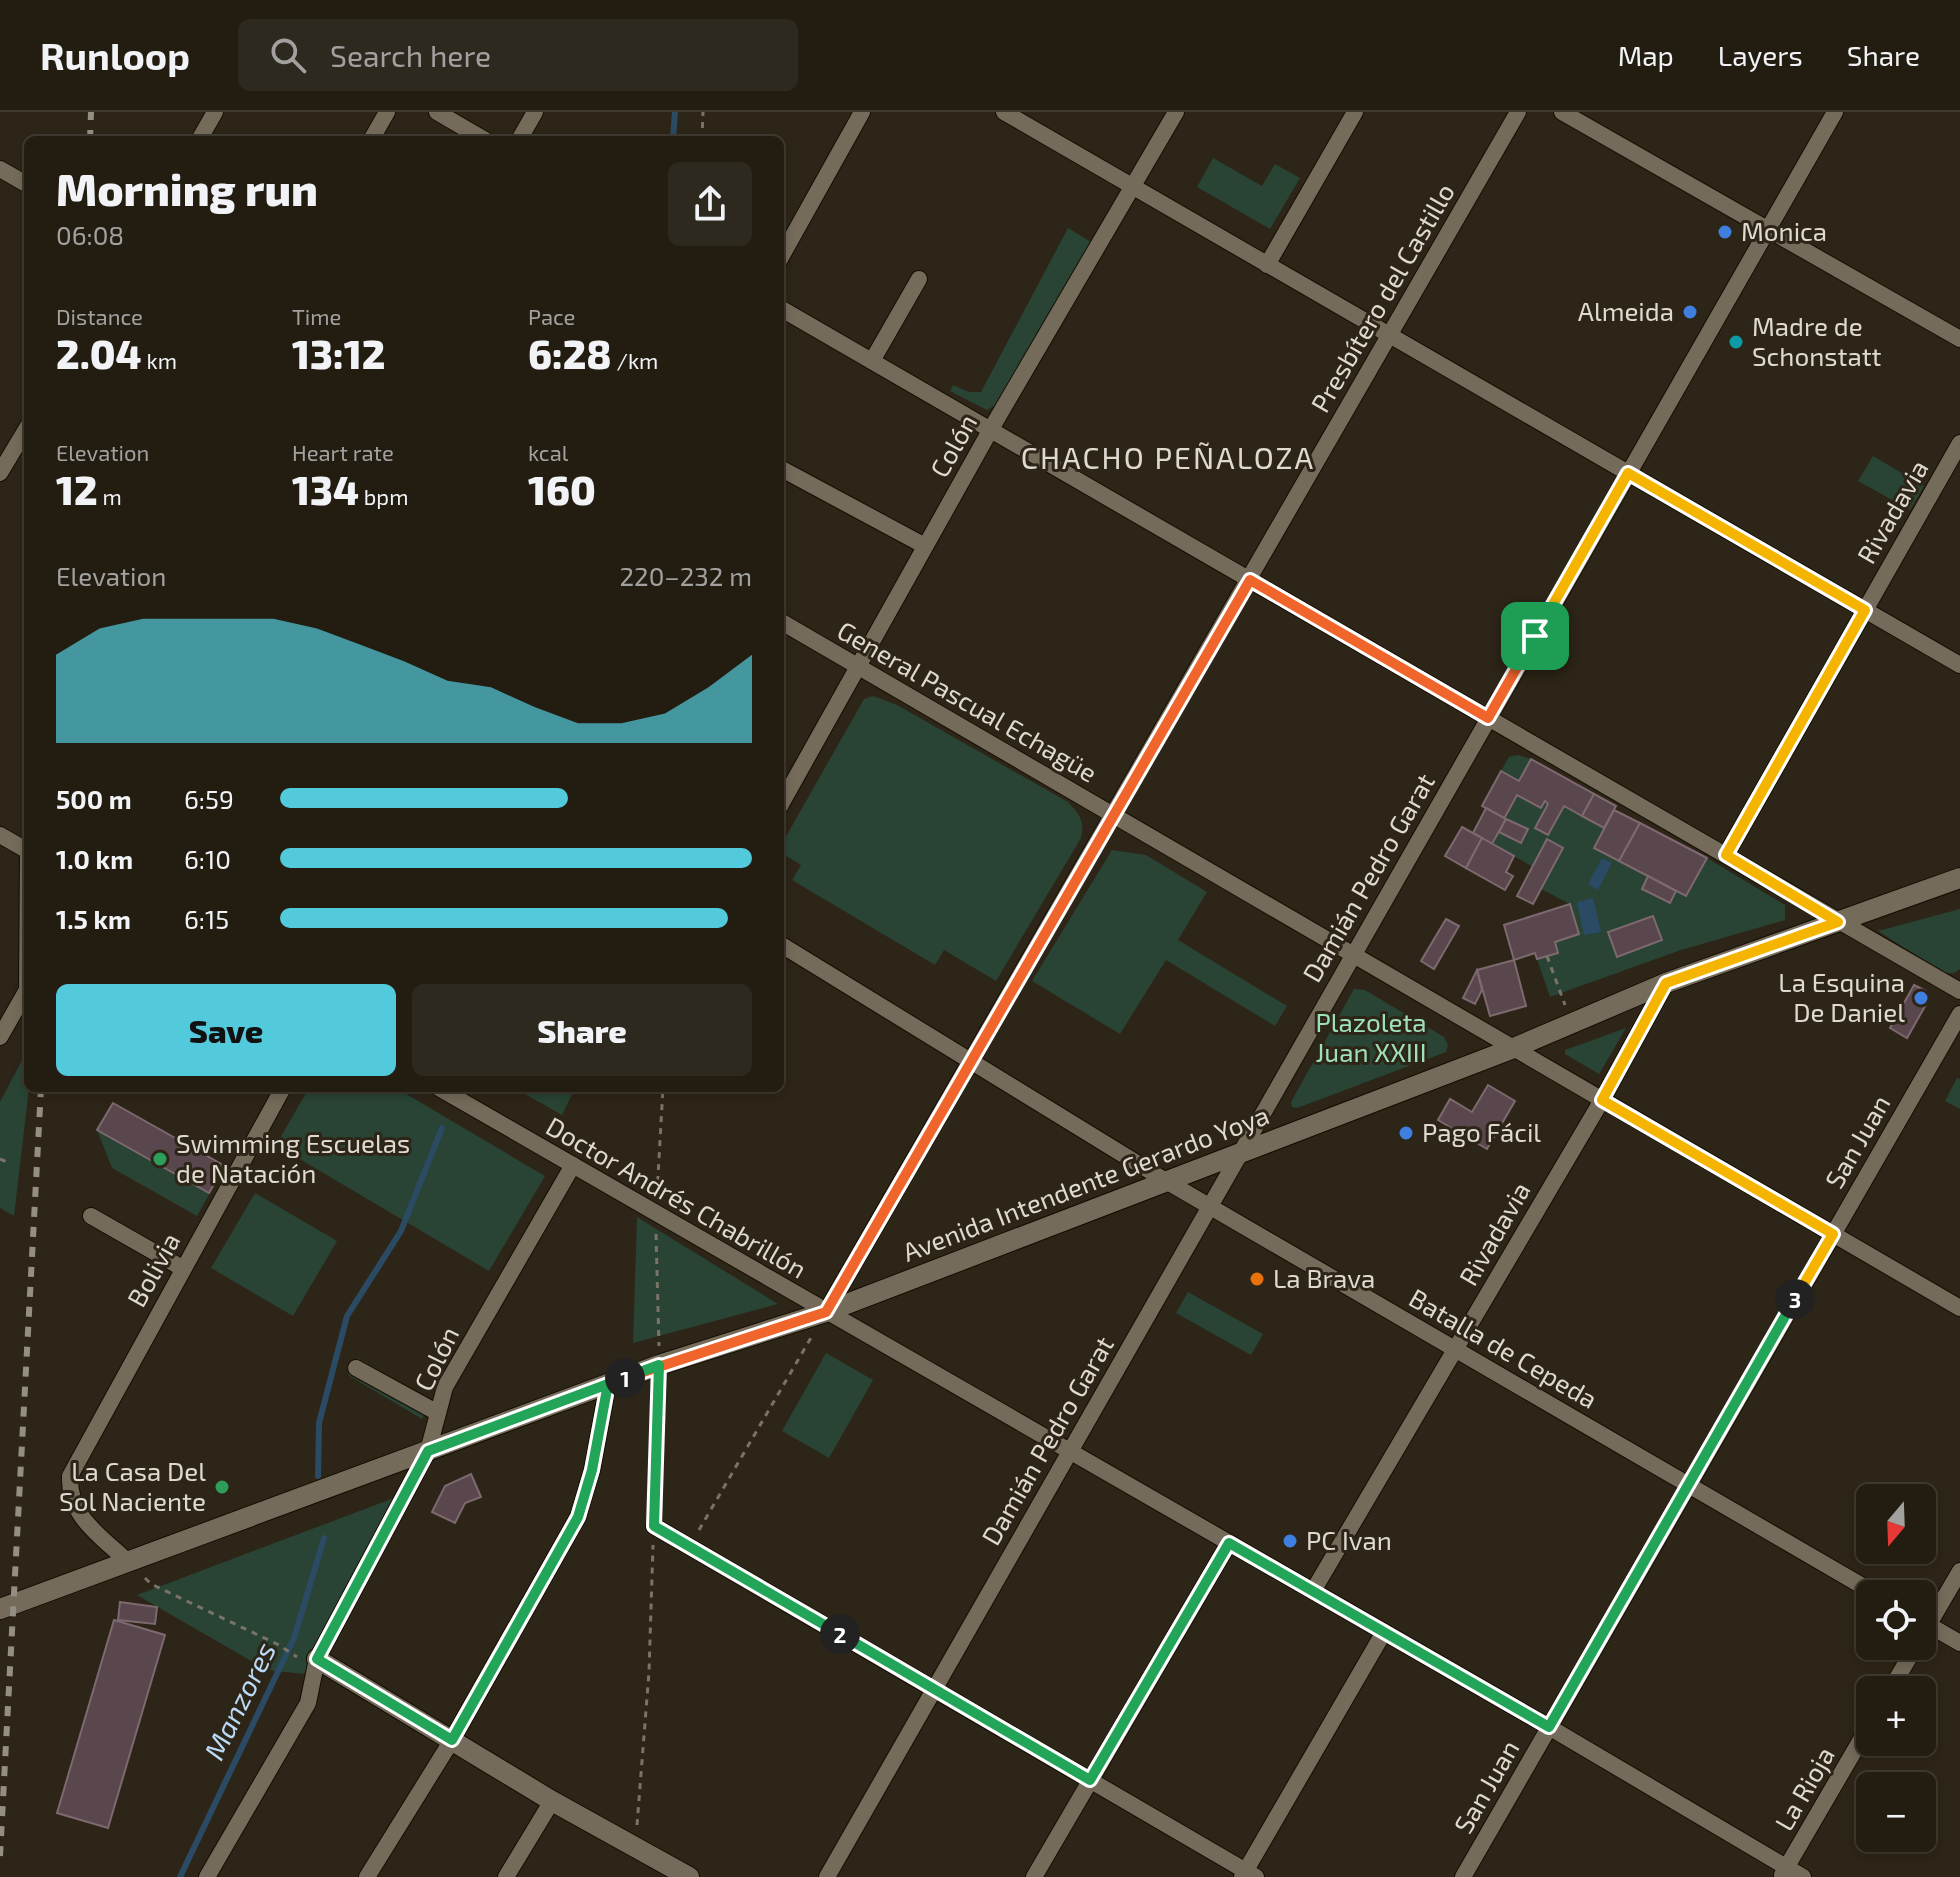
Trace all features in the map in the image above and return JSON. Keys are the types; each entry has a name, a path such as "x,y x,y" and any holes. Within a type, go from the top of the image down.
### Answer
{"main road":[{"name":"Avenida Intendente Gerardo Yoya","path":"0,1609 659,1365 826,1312 1514,1048 1666,983 1960,878"},
{"path":"317,1659 552,1801 689,1877"}],"street":[{"path":"201,136 215,112"},
{"path":"373,136 387,112"},
{"path":"437,112 478,136"},
{"path":"521,136 535,112"},
{"path":"784,252 862,112"},
{"path":"1004,112 1960,665"},
{"name":"Colón","path":"784,799 991,429 1176,112"},
{"path":"1267,265 1355,112"},
{"name":"Presbítero del Castillo","path":"826,1312 1518,112"},
{"path":"1562,112 1960,339"},
{"name":"Damián Pedro Garat","path":"827,1877 1835,112"},
{"path":"0,169 24,183"},
{"path":"872,361 919,279"},
{"path":"784,310 1960,991"},
{"path":"0,473 24,433"},
{"name":"Rivadavia","path":"1726,855 1960,443"},
{"path":"784,470 925,546"},
{"name":"General Pascual Echagüe","path":"784,623 1960,1308"},
{"path":"0,835 24,850"},
{"name":"Batalla de Cepeda","path":"784,946 1166,1181 1856,1582"},
{"name":"Rivadavia","path":"1313,1591 1602,1100 1666,983"},
{"path":"0,1037 24,994"},
{"name":"San Juan","path":"1463,1877 1960,1014"},
{"name":"Bolivia","path":"128,1562 79,1516 69,1493 70,1476 281,1092"},
{"name":"Doctor Andrés Chabrillón","path":"446,1092 1549,1727 1783,1872 1803,1877"},
{"name":"Colón","path":"207,1877 308,1703 317,1659 428,1451 445,1387 573,1165"},
{"path":"91,1216 182,1268"},
{"path":"356,1368 438,1413"},
{"path":"367,1877 452,1740 578,1517 592,1470 608,1384"},
{"path":"654,1526 1248,1875 1384,1632"},
{"path":"1034,1877 1229,1543"},
{"path":"1936,1608 1960,1571"},
{"path":"1936,1632 1960,1643"},
{"name":"La Rioja","path":"1783,1872 1856,1748"},
{"path":"506,1877 552,1801"}],"path":[{"path":"702,136 703,112"},
{"path":"1547,956 1572,1023"},
{"path":"636,1846 649,1672 659,1365 656,1213 663,1092"},
{"path":"0,1159 7,1162"},
{"path":"689,1547 826,1312"},
{"path":"128,1562 151,1584 277,1644 296,1657"}],"green space":[{"path":"1213,158 1262,186 1275,164 1300,178 1270,229 1197,187"},
{"path":"1068,228 1091,242 995,405 987,410 950,391 953,385 969,392 981,392"},
{"path":"1873,456 1924,486 1910,510 1858,481"},
{"path":"873,696 897,705 1068,802 1080,818 1081,838 996,981 944,950 935,965 792,880 801,865 784,854 784,840 864,699"},
{"path":"1518,755 1531,759 1519,781 1501,771 1509,757"},
{"path":"1517,795 1548,804 1535,828 1547,835 1564,806 1604,828 1594,848 1648,876 1642,889 1669,903 1676,891 1687,896 1707,858 1785,905 1785,920 1681,950 1550,997 1537,959 1558,953 1555,942 1579,934 1570,904 1541,889 1563,848 1547,839 1533,867 1493,844 1499,832 1521,843 1527,829 1506,819","holes":["1653,916 1662,940 1618,956"]},
{"path":"1112,850 1146,855 1207,892 1178,940 1287,1006 1275,1026 1166,960 1120,1034 1032,981"},
{"path":"1960,909 1960,969 1954,973 1944,973 1878,931"},
{"name":"Plazoleta Juan XXIII","path":"1354,989 1365,990 1444,1037 1448,1045 1446,1052 1297,1108 1292,1107 1291,1102"},
{"path":"1626,1028 1599,1074 1565,1054 1565,1050"},
{"path":"24,1057 24,1092 29,1092 14,1216 0,1208 0,1102"},
{"path":"1957,1078 1960,1079 1960,1109 1945,1101"},
{"path":"307,1092 403,1092 545,1176 489,1271 276,1145"},
{"path":"521,1092 573,1092 562,1115"},
{"name":"Swimming Escuelas de Natación","path":"113,1103 225,1166 197,1216 112,1168 97,1130"},
{"path":"255,1193 337,1241 293,1316 211,1268"},
{"path":"637,1217 778,1304 633,1343"},
{"path":"1188,1292 1263,1334 1251,1355 1176,1313"},
{"path":"826,1353 873,1380 829,1458 782,1431"},
{"path":"358,1358 432,1401 422,1419 348,1375"},
{"path":"402,1495 304,1674 267,1670 137,1595"}],"water":[{"path":"1602,858 1612,863 1598,890 1588,884"},
{"path":"1593,898 1601,932 1584,935 1577,902"}],"building":[{"path":"1531,759 1594,794 1582,816 1564,806 1548,835 1535,828 1548,804 1545,801 1541,808 1517,795 1504,819 1482,806 1501,771 1519,781"},
{"path":"1594,794 1616,806 1604,828 1582,816"},
{"path":"1486,808 1506,819 1492,844 1473,833"},
{"path":"1614,810 1640,823 1619,861 1594,848"},
{"path":"1506,819 1528,829 1521,843 1499,832"},
{"path":"1640,823 1707,858 1686,896 1619,861"},
{"path":"1462,827 1482,838 1466,868 1445,856"},
{"path":"1482,838 1514,856 1506,872 1513,876 1505,890 1466,868"},
{"path":"1547,839 1563,848 1533,904 1517,896"},
{"path":"1648,876 1676,891 1670,903 1642,889"},
{"path":"1570,904 1579,934 1555,942 1558,953 1537,959 1535,953 1514,960 1504,925"},
{"path":"1653,916 1662,940 1617,957 1608,932"},
{"path":"1446,919 1459,926 1434,969 1421,961"},
{"path":"1514,960 1526,1006 1490,1016 1477,970"},
{"path":"1477,970 1482,990 1475,1004 1463,998"},
{"path":"1914,985 1926,991 1928,1001 1907,1038 1890,1028"},
{"path":"1488,1085 1515,1101 1487,1149 1438,1120 1450,1099 1472,1112"},
{"path":"113,1103 225,1166 209,1193 97,1130"},
{"path":"471,1474 481,1497 465,1503 455,1523 432,1512 445,1486"},
{"path":"120,1602 157,1607 155,1624 118,1620"},
{"path":"114,1620 165,1635 108,1828 57,1813"}],"waterway":[{"name":"Manzores","path":"673,136 675,112"},
{"name":"Manzores","path":"318,1476 319,1423 347,1316 401,1231 442,1128"},
{"name":"Manzores","path":"180,1877 294,1638 324,1538"}],"railway":[{"path":"90,136 91,112"},
{"path":"0,1856 41,1092"}],"place":[{"name":"Monica","path":"1725,232"},
{"name":"Almeida","path":"1690,312"},
{"name":"Madre de Schonstatt","path":"1736,342"},
{"name":"La Esquina De Daniel","path":"1921,998"},
{"name":"Pago Fácil","path":"1406,1133"},
{"name":"Swimming Escuelas de Natación","path":"160,1159"},
{"name":"La Brava","path":"1257,1279"},
{"name":"La Casa Del Sol Naciente","path":"222,1487"},
{"name":"PC Ivan","path":"1290,1541"}],"district":[{"name":"CHACHO PEÑALOZA","path":"1168,459"}],"route":[{"path":"1535,636 1488,718 1250,580 826,1312 659,1365 428,1451 317,1659 452,1740 578,1517 592,1470 608,1384 659,1365 654,1526 1090,1780 1229,1543 1549,1727 1833,1234 1602,1100 1666,983 1838,922 1726,855 1865,610 1628,473 1535,636"}]}
